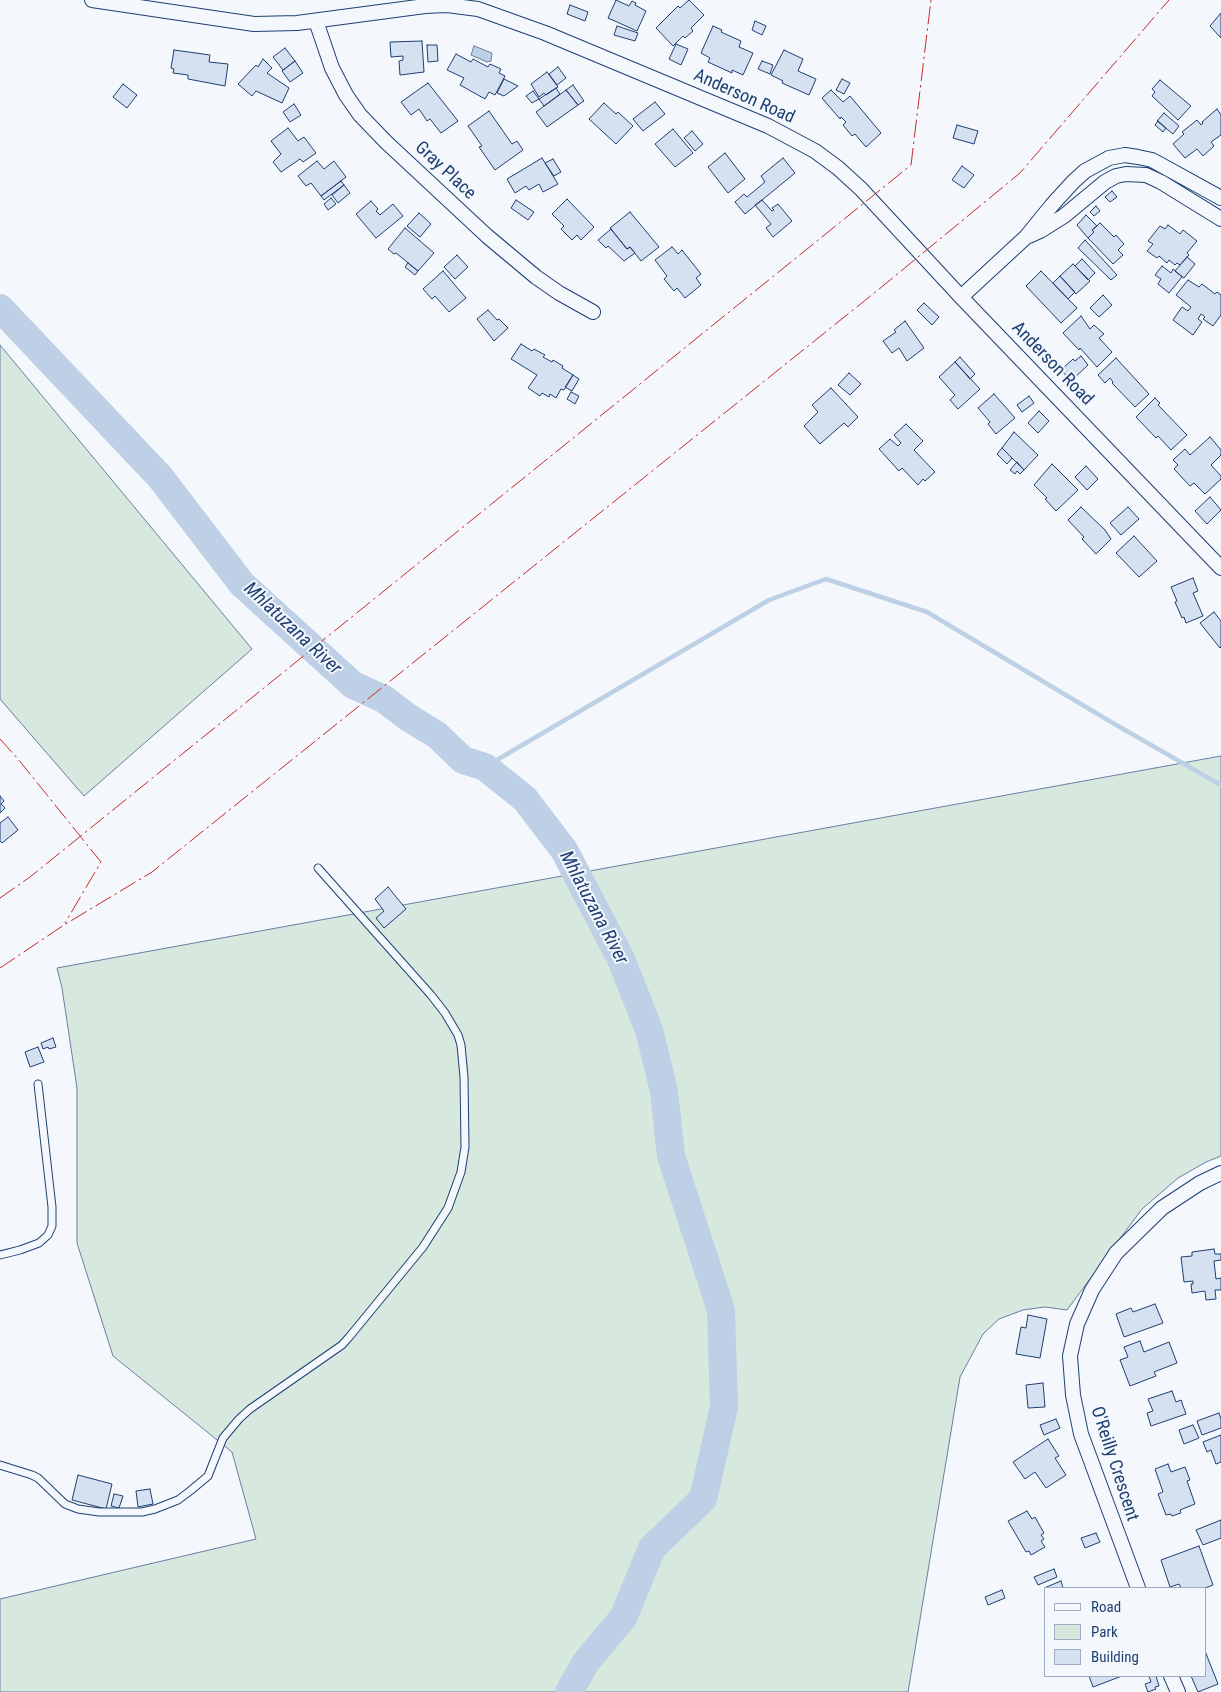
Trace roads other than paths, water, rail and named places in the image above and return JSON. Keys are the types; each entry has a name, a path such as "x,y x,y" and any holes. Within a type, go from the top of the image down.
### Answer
{"street":[{"name":"Anderson Road","path":"92,0 254,24 316,20 425,6 448,5 478,9 545,32 768,126 816,151 861,189 962,298 1221,568"},
{"name":"Gray Place","path":"316,20 332,68 346,95 360,115 386,142 487,236 536,277 559,293 593,312"},
{"path":"962,298 1026,237 1073,182 1085,171 1109,158 1125,156 1152,160 1221,198"},
{"path":"1026,237 1040,231 1064,216 1105,182 1116,176 1126,174 1146,175 1154,178 1221,220"},
{"name":"O'Reilly Crescent","path":"1138,1587 1082,1434 1073,1395 1070,1356 1077,1324 1092,1290 1116,1253 1162,1208 1200,1183 1221,1173"},
{"path":"1172,1677 1178,1692"}],"lane":[{"path":"0,1465 38,1478 65,1504 78,1509 99,1512 142,1512 178,1500 208,1476 223,1438 239,1418 342,1345 423,1247 448,1208 461,1172 465,1147 464,1077 458,1035 445,1013 430,995 318,868"},
{"path":"0,1255 20,1250 39,1242 48,1235 52,1226 52,1207 38,1084"}],"water":[{"path":"474,46 492,53 491,61 487,62 471,55"}],"waterway":[{"name":"Mhlatuzana River","path":"0,308 160,477 242,584 353,685 384,699 409,718 437,735 463,760 485,767 525,799 564,850 621,959 649,1030 664,1091 671,1156 721,1310 724,1407 703,1499 652,1548 623,1618 586,1662 569,1692"},
{"path":"485,767 769,600 826,579 927,612 1221,785"}]}
